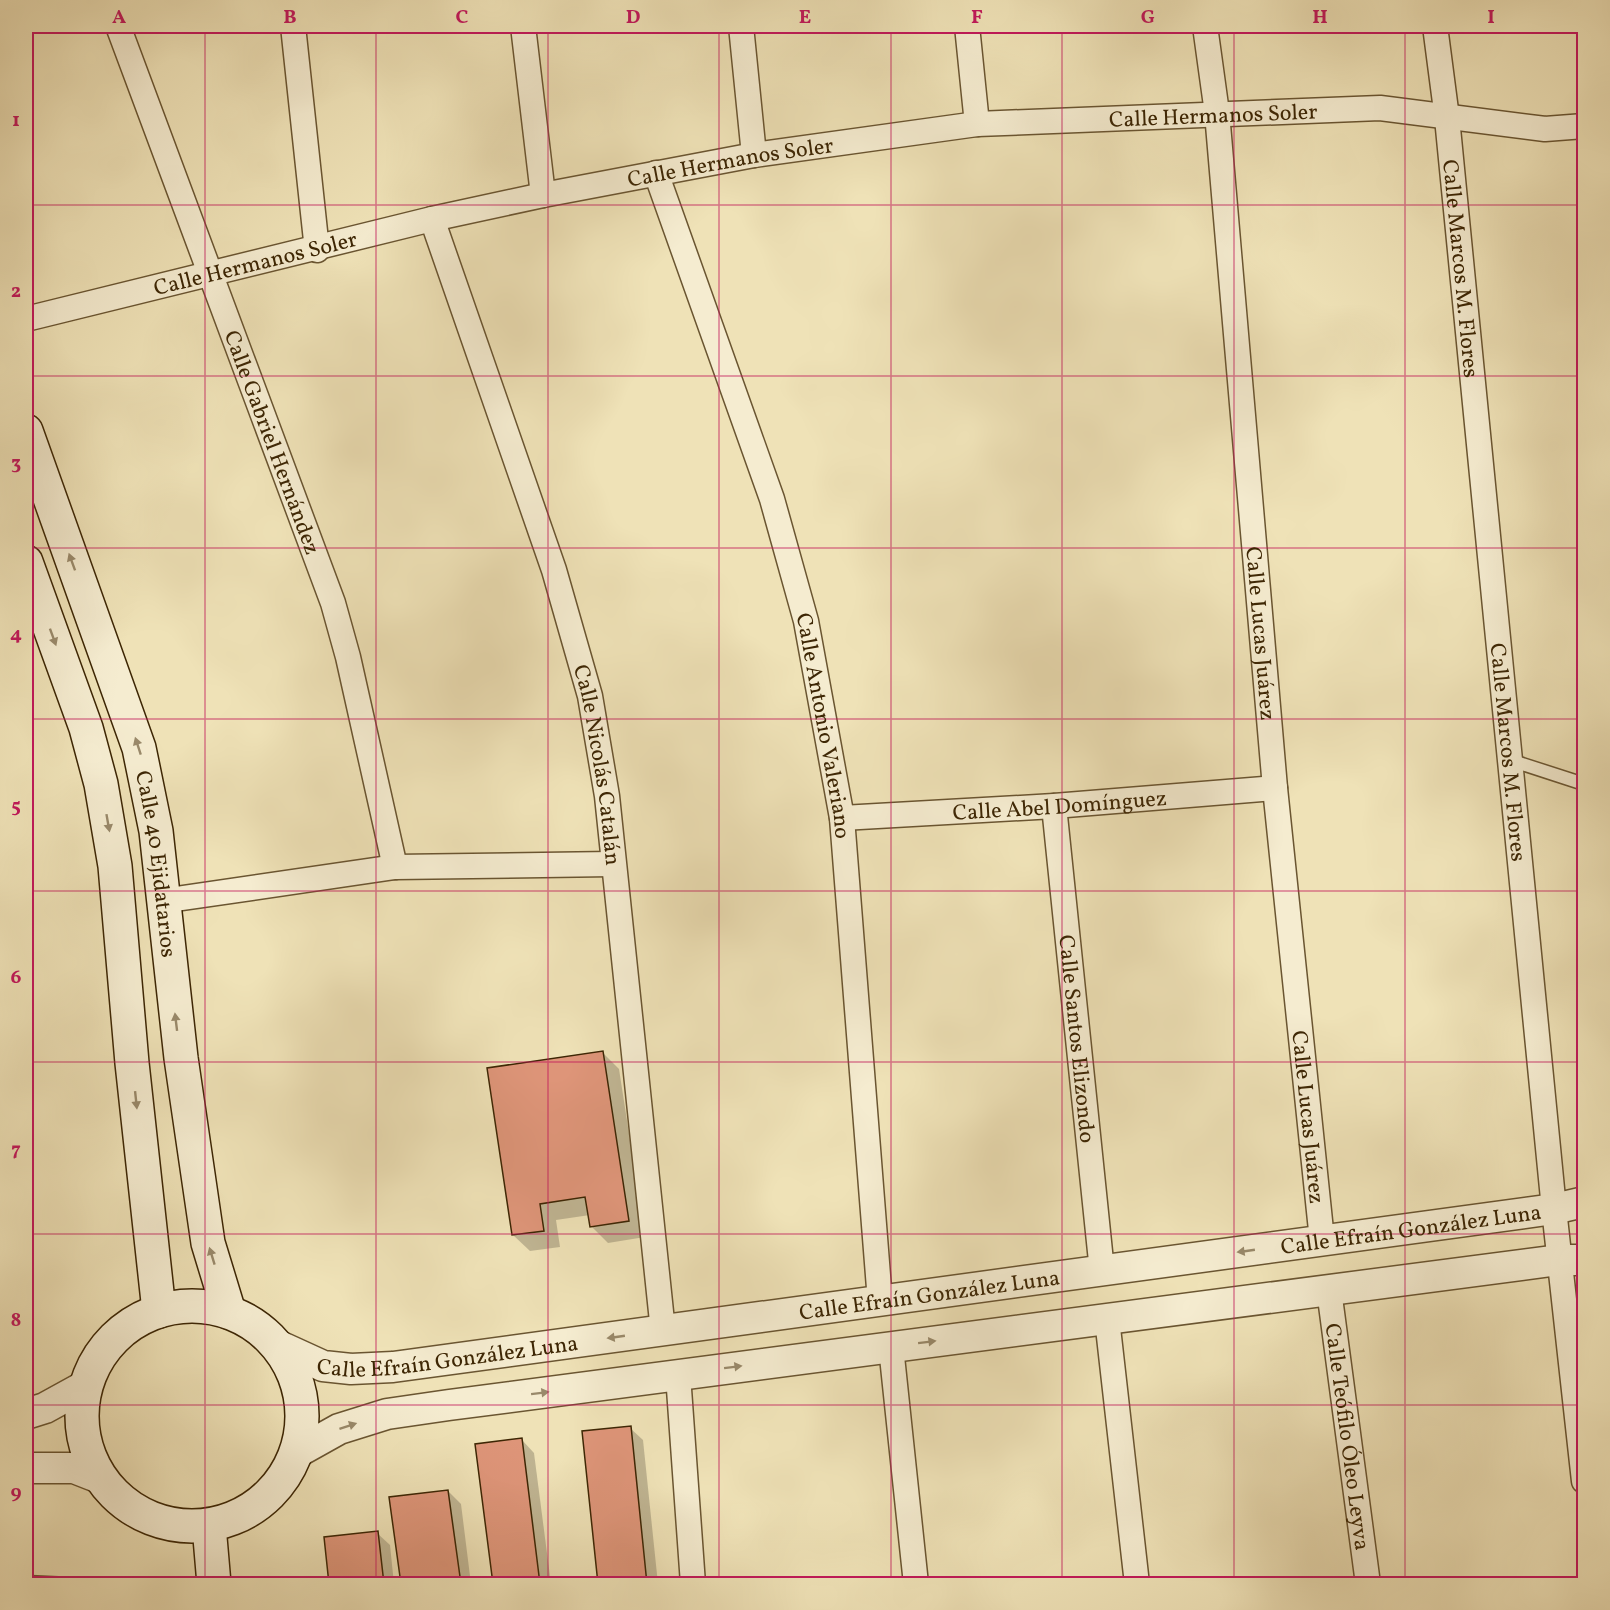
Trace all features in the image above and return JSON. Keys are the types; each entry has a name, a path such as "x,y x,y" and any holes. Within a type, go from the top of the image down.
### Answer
{"main road":[{"name":"Calle 40 Ejidatarios","path":"26,431 139,748 156,831 181,1058 208,1243 229,1312"},
{"name":"Calle 40 Ejidatarios","path":"26,562 86,728 101,784 115,866 132,1063 159,1311"},
{"path":"132,1063 181,1058"},
{"path":"200,1303 229,1312 255,1326 277,1345 296,1378 303,1416 296,1453 283,1480 262,1502 237,1518 209,1526 174,1526 141,1515 112,1494 92,1464 84,1442 81,1410 85,1386 98,1357 119,1332 137,1318 200,1303"},
{"path":"209,1526 214,1584"}],"street":[{"name":"Calle Gabriel Hernández","path":"118,26 333,603 348,657 395,867"},
{"path":"293,26 316,250"},
{"path":"523,26 543,195"},
{"path":"741,26 754,155"},
{"path":"967,26 977,124"},
{"name":"Calle Lucas Juárez","path":"1205,26 1217,113 1275,788 1322,1240"},
{"name":"Calle Marcos M. Flores","path":"1435,26 1447,117 1554,1209 1572,1260 1584,1481"},
{"name":"Calle Hermanos Soler","path":"26,320 316,250 432,219 543,195 754,155 977,124 1380,108 1545,129 1584,126"},
{"name":"Calle Antonio Valeriano","path":"656,173 772,499 806,621 842,818 880,1301"},
{"name":"Calle Nicolás Catalán","path":"432,219 554,570 590,696 607,796 612,864 663,1331"},
{"name":"Calle Abel Domínguez","path":"842,818 1054,806 1275,788"},
{"name":"Calle Santos Elizondo","path":"1054,806 1102,1271"},
{"path":"162,901 395,867 612,864"},
{"name":"Calle Efraín González Luna","path":"277,1345 323,1366 351,1369 393,1367 1554,1209 1584,1203"},
{"name":"Calle Efraín González Luna","path":"296,1453 339,1429 387,1414 1107,1318 1572,1260"},
{"name":"Calle Teófilo Óleo Leyva","path":"1329,1290 1368,1584"},
{"path":"1107,1318 1137,1584"},
{"path":"891,1347 916,1584"},
{"path":"678,1375 693,1584"},
{"path":"26,1414 45,1408 85,1386"},
{"path":"26,1468 74,1468 102,1479"}],"lane":[{"path":"1509,760 1584,784"},
{"path":"26,1582 69,1584"}],"building":[{"path":"603,1051 629,1221 590,1227 585,1197 540,1204 544,1231 512,1235 487,1068"},
{"path":"631,1426 647,1584 598,1584 582,1431"},
{"path":"522,1438 540,1584 493,1584 475,1444"},
{"path":"448,1490 461,1584 401,1584 389,1497"},
{"path":"378,1531 384,1584 329,1584 324,1537"}]}
